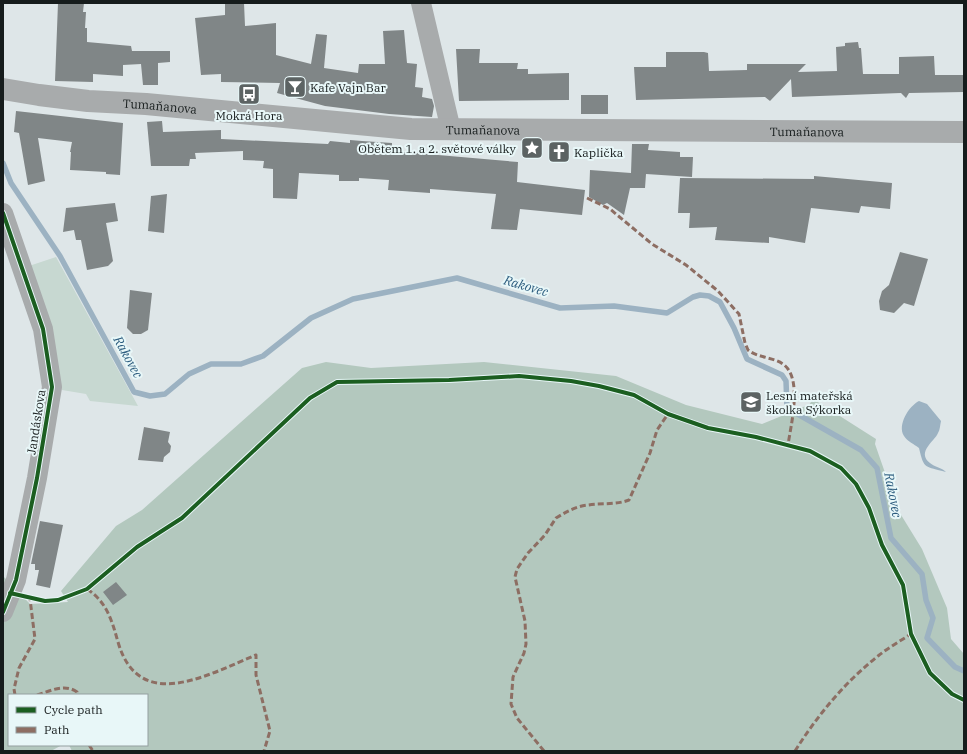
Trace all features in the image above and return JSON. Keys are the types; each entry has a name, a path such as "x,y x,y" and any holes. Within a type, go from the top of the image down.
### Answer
{"street":[{"path":"421,3 451,130"},
{"name":"Tumaňanova","path":"3,89 88,101 146,104 411,129 964,132"},
{"name":"Jandáskova","path":"3,213 43,329 52,387 37,478 16,580 3,612"}],"shaded area":[{"path":"56,257 138,406 90,401 86,394 62,390 46,316 29,266"}],"green space":[{"path":"326,362 371,368 484,362 616,376 686,405 762,424 784,415 784,409 795,416 797,409 809,405 813,399 876,439 875,444 898,510 922,549 947,608 951,639 964,654 964,751 72,751 70,746 148,746 148,694 8,694 8,746 60,746 51,751 3,751 3,576 30,604 68,602 61,591 116,526 142,510 302,368"}],"water":[{"path":"919,401 927,404 941,421 939,432 926,451 926,459 946,472 926,466 922,460 919,448 907,439 902,432 905,416 911,407"}],"building":[{"path":"58,3 84,3 83,12 86,12 85,28 87,28 87,42 131,46 132,51 170,51 170,62 158,63 158,85 143,85 141,64 123,65 123,76 93,74 93,82 55,81"},
{"path":"225,3 244,3 245,26 276,23 276,55 311,64 316,34 327,35 324,68 358,73 359,64 385,64 383,31 404,30 407,63 417,64 415,87 423,88 422,97 432,99 434,106 432,117 389,114 325,106 277,93 280,83 221,82 221,74 201,75 195,18 225,15"},
{"path":"858,42 859,48 861,48 863,74 899,74 899,57 934,56 935,75 964,75 964,92 909,93 906,98 901,93 792,97 791,79 770,101 765,97 636,100 634,67 666,67 666,52 708,53 709,71 747,70 747,64 806,64 798,72 837,71 836,47 845,46 845,43"},
{"path":"456,49 480,49 479,63 518,63 517,69 528,69 528,74 569,73 569,100 459,101"},
{"path":"581,95 608,95 608,114 581,114"},
{"path":"16,111 123,123 120,175 106,174 106,172 70,170 70,152 72,142 38,138 45,181 28,185 19,133 14,132"},
{"path":"162,121 163,132 221,130 221,139 328,144 330,141 350,143 350,140 392,143 392,151 518,162 517,182 585,190 582,215 520,209 517,230 491,229 496,194 430,189 430,193 388,190 389,180 359,178 359,181 339,181 339,175 299,173 297,199 273,198 273,169 263,168 264,161 243,160 243,151 195,153 196,159 190,159 189,166 151,166 147,122"},
{"path":"632,144 649,144 648,150 680,152 680,157 693,157 692,177 646,174 645,188 630,188 624,215 607,203 603,205 589,197 590,170 631,173"},
{"path":"814,176 892,183 890,209 861,206 859,213 811,208 805,243 769,237 769,243 715,240 717,227 689,228 690,213 678,213 680,178 814,179"},
{"path":"167,194 164,233 148,231 151,196"},
{"path":"115,203 118,221 106,223 113,261 108,266 87,270 81,240 76,240 74,230 63,232 66,208"},
{"path":"900,252 928,259 914,306 904,303 894,313 880,310 879,301 882,291 889,285"},
{"path":"130,290 152,293 148,330 141,334 133,334 127,328"},
{"path":"144,427 170,432 168,442 171,446 170,452 164,457 163,462 138,460"},
{"path":"40,521 63,525 50,588 36,585 39,570 35,570 35,564 31,564"},
{"path":"116,582 127,595 113,605 103,592"}],"waterway":[{"name":"Rakovec","path":"3,163 11,183 60,256 134,392 150,396 165,394 189,374 211,364 241,364 263,356 311,318 353,299 457,278 560,308 614,306 667,313 693,297 700,295 709,296 720,302 734,328 747,359 782,375 786,381 787,408 861,450 877,468 891,538 922,574 926,600 933,618 927,638 955,667 964,671"}],"marked path":[{"path":"587,198 610,209 652,244 686,265 718,291 739,314 745,343 748,350 756,355 775,360 783,364 789,371 793,380 794,402 788,445"},
{"path":"544,751 517,718 511,704 513,677 524,653 526,644 525,621 515,577 517,569 528,553 545,535 556,518 579,507 593,504 619,503 629,500 650,453 657,430 668,414"},
{"path":"87,589 94,594 108,612 118,642 128,664 142,678 158,683 177,683 218,671 256,655 256,675 270,731 264,751"},
{"path":"15,694 14,689 19,668 35,639 30,599"},
{"path":"795,751 822,712 843,688 882,653 911,634"},
{"path":"40,694 62,688 72,689 77,692 77,694"},
{"path":"90,746 93,751"}],"cycle path":[{"path":"3,213 43,329 52,387 37,478 16,580 3,612"},
{"path":"10,593 45,601 58,600 87,589 137,547 182,518 310,398 337,382 449,380 519,376 571,381 634,395 668,414 708,428 756,437 810,451 841,468 856,484 869,508 882,545 903,585 911,634 930,673 952,694 964,700"}],"place":[{"name":"Kafe Vajn Bar","path":"295,87"},
{"name":"Mokrá Hora","path":"249,94"},
{"name":"Obětem 1. a 2. světové války","path":"532,148"},
{"name":"Kaplička","path":"559,152"},
{"name":"Lesní mateřská školka Sýkorka","path":"751,402"}]}
